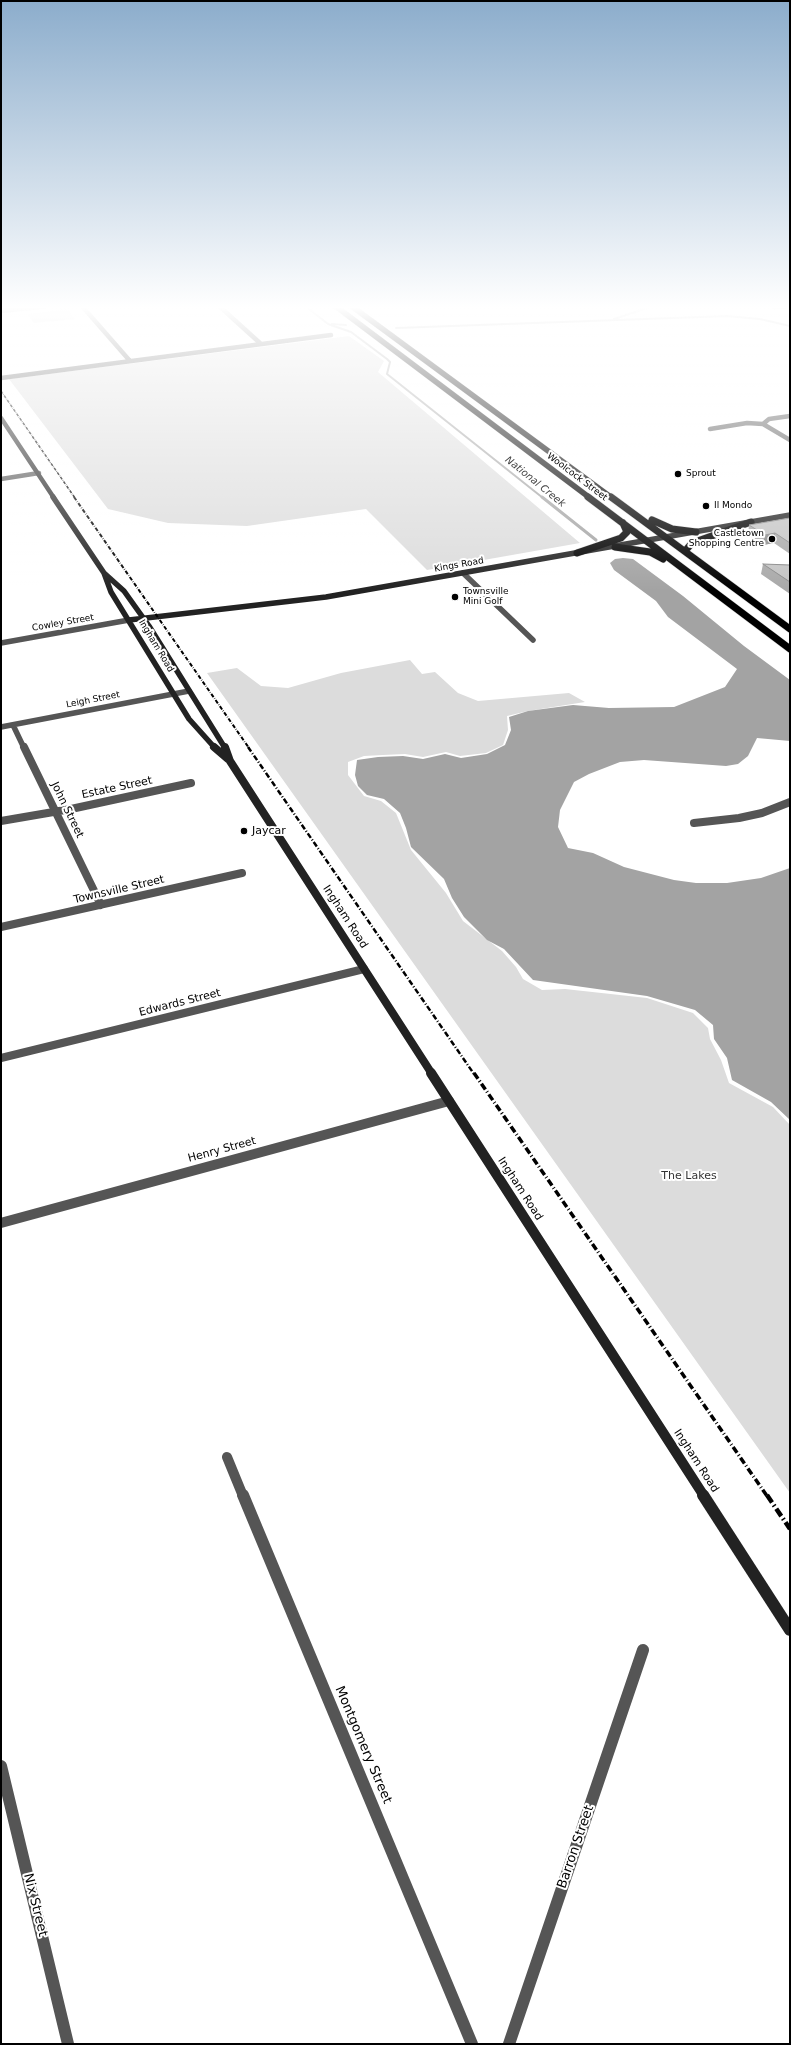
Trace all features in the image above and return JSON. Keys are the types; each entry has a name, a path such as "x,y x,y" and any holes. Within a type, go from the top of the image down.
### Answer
{"main road":[{"name":"Woolcock Street","path":"461,400 790,649"},
{"name":"Woolcock Street","path":"480,400 790,629"},
{"name":"Ingham Road","path":"1,418 39,473 104,573 111,592 196,729 210,744 230,761"},
{"path":"551,452 583,470 655,522 672,529 696,532"},
{"name":"Kings Road","path":"129,620 326,597 599,550 790,515"},
{"path":"685,551 688,545 692,543 751,522"},
{"path":"577,553 621,538 627,532 623,523"},
{"path":"615,547 654,554 717,593"},
{"name":"Ingham Road","path":"104,573 124,591 143,618 222,741 230,761 790,1630"}],"street":[{"path":"763,424 769,419 790,416"},
{"path":"710,429 747,423 763,424 790,440"},
{"path":"1,479 39,473"},
{"path":"463,573 533,640"},
{"name":"Cowley Street","path":"1,644 129,620"},
{"name":"Leigh Street","path":"1,727 189,691"},
{"name":"John Street","path":"13,725 101,905"},
{"name":"Estate Street","path":"1,821 191,783"},
{"path":"694,823 739,818 762,813 790,802"},
{"name":"Townsville Street","path":"1,927 242,874"},
{"name":"Edwards Street","path":"1,1058 364,969"},
{"name":"Henry Street","path":"1,1223 449,1101"},
{"name":"Montgomery Street","path":"228,1457 472,2044"},
{"name":"Barron Street","path":"509,2044 643,1650"},
{"name":"Nix Street","path":"1,1766 68,2044"}],"green space":[{"path":"25,400 412,400 580,543 427,570 366,509 247,526 168,523 108,509"},
{"name":"The Lakes","path":"410,660 422,674 435,672 458,693 478,701 569,693 585,702 528,711 507,716 508,730 503,745 486,753 460,756 446,752 423,757 405,754 364,756 348,762 348,775 364,796 381,801 396,813 411,850 446,893 463,921 502,951 516,967 523,979 542,990 565,989 647,998 693,1013 708,1028 710,1039 721,1060 729,1083 773,1107 790,1125 790,1493 207,673 237,668 261,686 288,688 341,673"}],"shaded area":[{"path":"615,559 633,559 683,596 744,646 790,680 790,741 757,738 748,756 738,764 726,766 644,760 620,762 589,774 574,782 560,810 558,827 568,848 593,853 624,867 674,880 696,883 727,883 761,878 790,868 790,1120 771,1102 732,1080 727,1058 714,1039 713,1025 695,1010 647,996 533,980 504,949 487,940 464,917 452,898 444,879 411,847 400,813 384,799 367,795 358,786 355,775 357,760 403,756 423,759 445,754 461,758 487,754 505,745 511,730 509,717 528,711 573,705 609,708 674,707 725,687 737,669 668,617 656,601 614,570 610,563"}],"building":[{"path":"790,518 790,543 775,533 765,535 749,525"},
{"path":"763,564 790,565 790,582"}],"waterway":[{"name":"National Creek","path":"420,400 543,498"},
{"name":"National Creek","path":"542,497 596,540"}],"railway":[{"path":"8,400 75,498"},
{"path":"74,497 249,748"},
{"path":"248,747 474,1074"},
{"path":"474,1073 767,1496"},
{"path":"767,1495 790,1529"}],"place":[{"name":"Sprout","path":"678,474"},
{"name":"Il Mondo","path":"706,506"},
{"name":"Castletown Shopping Centre","path":"772,539"},
{"name":"Townsville Mini Golf","path":"455,597"},
{"name":"Jaycar","path":"244,831"}]}
